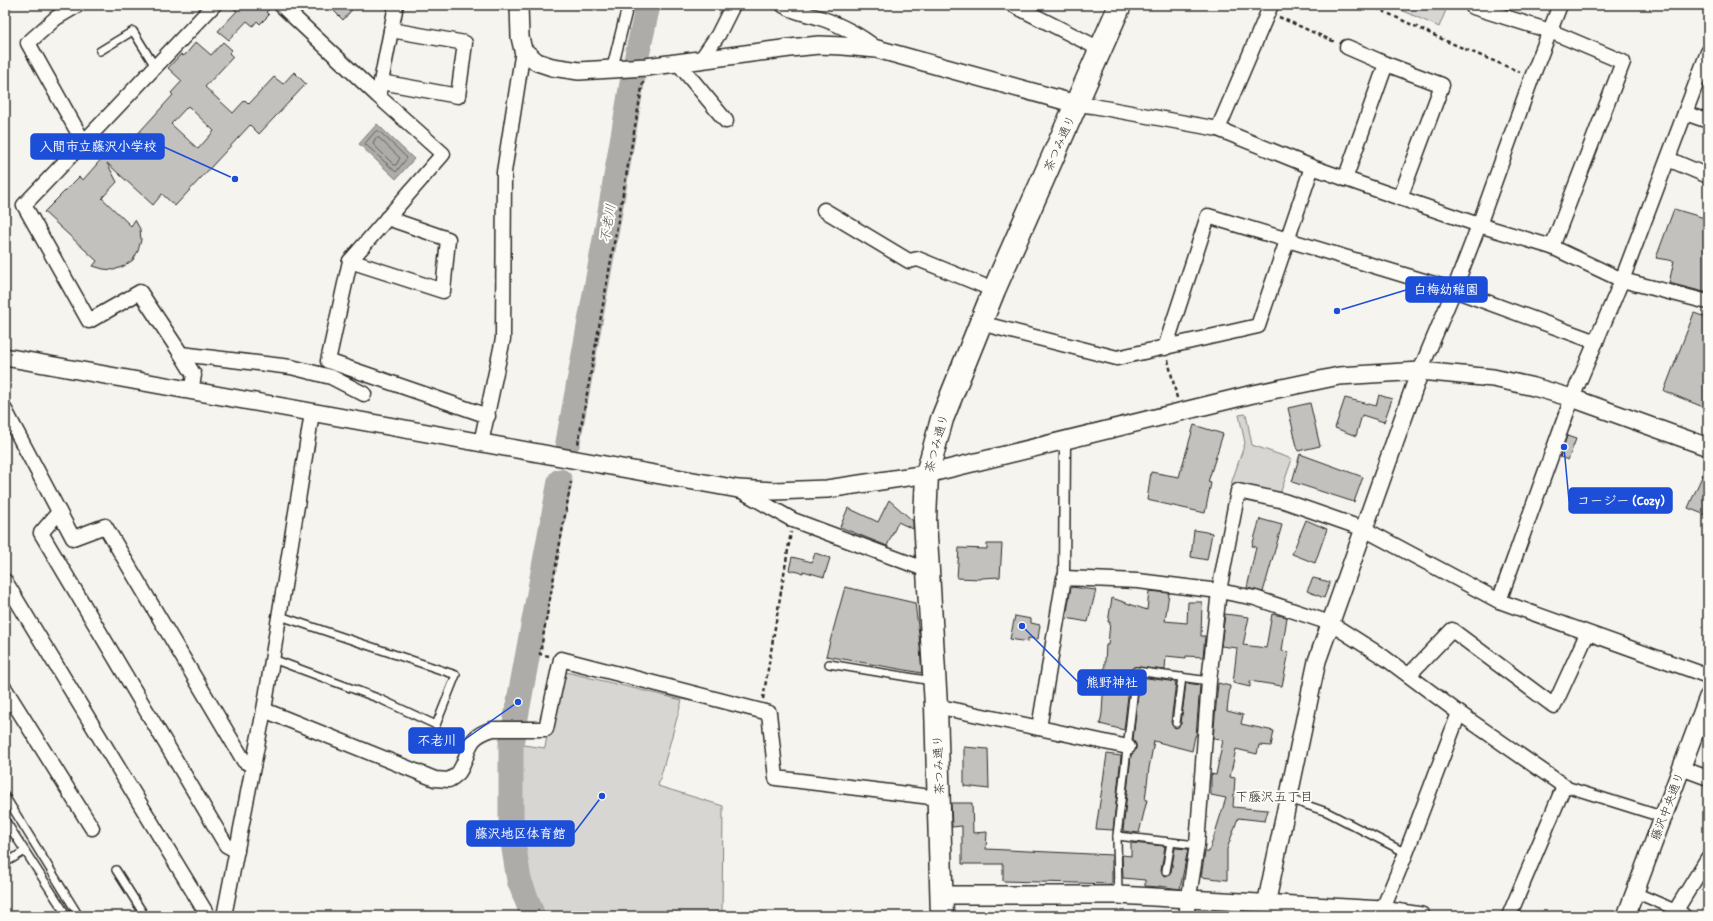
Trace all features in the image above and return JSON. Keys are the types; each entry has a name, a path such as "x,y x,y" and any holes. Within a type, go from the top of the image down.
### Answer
{"main road":[{"name":"茶つみ通り","path":"942,906 940,798 936,706 925,520 927,474 942,419 980,322 1120,5"}],"street":[{"path":"78,5 56,18 28,43 84,143"},
{"path":"191,391 194,374 140,292 89,321 24,205 156,68 214,5"},
{"path":"281,5 380,89 443,154 350,261 328,361 488,416"},
{"path":"380,89 396,5"},
{"path":"481,443 488,416 503,339 504,172 523,50 520,37 519,5"},
{"path":"520,24 525,5"},
{"path":"612,69 628,5"},
{"path":"700,61 718,35 733,5"},
{"path":"782,5 791,10 811,10 822,19 866,40 877,49"},
{"path":"1013,5 1100,49"},
{"path":"1473,5 1473,7 1550,31 1623,62 1552,246"},
{"path":"1266,904 1317,661 1420,371 1479,225 1532,77 1560,5"},
{"path":"1218,128 1269,9"},
{"path":"380,89 458,96 465,43 391,30"},
{"path":"523,50 537,62 552,67 579,71 678,64 819,45 877,49 1076,104 1218,128 1312,167 1479,225 1552,246 1622,280 1708,302"},
{"path":"1347,47 1386,64 1442,85 1400,198"},
{"path":"1498,601 1572,398 1622,280 1708,52"},
{"path":"678,64 726,121"},
{"path":"1345,178 1386,64"},
{"path":"1685,113 1708,121"},
{"path":"1668,159 1708,176"},
{"path":"980,322 1117,358 1258,326 1312,167"},
{"path":"824,210 909,261 918,259 994,290"},
{"path":"1165,348 1208,216 1454,290 1596,342"},
{"path":"350,261 443,291 448,239 387,218"},
{"path":"181,354 291,367 331,377 364,394"},
{"path":"5,357 738,489 774,491 827,489 927,474 1339,376 1420,371 1493,378 1534,387 1572,398 1708,447"},
{"path":"5,410 73,538 105,526 244,760 253,766"},
{"path":"226,915 236,850 273,659 312,413"},
{"path":"1039,728 1064,578 1065,441"},
{"path":"738,489 793,520 927,570"},
{"path":"1186,916 1197,845 1209,681 1219,591 1238,491 1284,501 1364,530 1498,601 1708,676"},
{"path":"59,512 41,533 226,845 236,850"},
{"path":"1064,578 1138,581 1219,591 1255,598 1330,623 1385,658 1459,713 1564,786 1663,817"},
{"path":"5,582 208,916"},
{"path":"1408,675 1452,630 1554,706 1587,634"},
{"path":"264,710 435,779 449,780 459,772 471,742 485,731 493,729 546,729 561,660 769,713 776,778 940,798"},
{"path":"5,690 10,707 92,828"},
{"name":"藤沢中央通り","path":"1626,916 1708,697"},
{"path":"936,706 1128,747"},
{"path":"1381,913 1406,853 1459,713"},
{"path":"1681,768 1708,778"},
{"path":"1509,916 1564,786"},
{"path":"1634,892 1680,913 1708,858"},
{"path":"942,906 1118,896 1266,904 1421,916"}],"lane":[{"path":"100,51 133,32 156,68"},
{"path":"273,659 380,699 436,725 456,675 280,616"},
{"path":"829,664 934,682"},
{"path":"1118,896 1117,836 1136,671 1209,681"},
{"path":"1176,723 1182,677"},
{"path":"5,796 79,916"},
{"path":"1288,798 1327,812 1406,853"},
{"path":"5,820 65,915"},
{"path":"1117,836 1197,845"},
{"path":"1166,871 1171,842"},
{"path":"5,863 25,851"},
{"path":"116,870 146,916"}],"path":[{"path":"1370,5 1446,42 1532,77"},
{"path":"1269,9 1347,47"},
{"path":"578,444 646,67"},
{"path":"1165,348 1180,413"},
{"path":"561,660 540,654 571,482"},
{"path":"762,710 793,520"}],"shaded area":[{"path":"1390,5 1448,5 1439,27"},
{"path":"1246,414 1252,445 1292,459 1280,494 1231,484 1245,443 1239,415"},
{"path":"558,670 682,700 658,786 723,806 722,916 536,916 513,824 516,744 545,748"}],"water":[{"path":"377,124 414,159 396,179 359,144"}],"building":[{"path":"230,5 273,6 266,12 269,15 260,24 257,21 253,26 247,21 229,40 218,31 237,11"},
{"path":"328,5 356,5 343,20"},
{"path":"196,42 211,55 223,42 232,50 229,53 233,57 205,87 233,113 245,100 249,104 274,77 283,84 294,72 306,84 259,134 250,125 175,206 162,194 153,205 107,163 117,182 102,198 131,226 135,220 140,229 141,240 138,251 133,260 124,266 114,270 93,266 97,261 44,212 79,177 83,180 103,157 101,156 111,144 115,148 129,134 134,138 173,95 171,93 182,81 168,68 181,54 183,56","holes":["188,106 214,131 198,149 171,124"]},
{"path":"1674,209 1708,219 1708,293 1669,283 1674,261 1656,258"},
{"path":"1694,313 1708,318 1708,409 1664,391"},
{"path":"1379,395 1392,399 1384,422 1362,415 1356,436 1335,428 1345,398 1376,406"},
{"path":"1310,403 1320,446 1298,451 1288,408"},
{"path":"1194,425 1223,434 1208,482 1211,483 1205,513 1147,500 1151,472 1179,477"},
{"path":"1567,436 1576,439 1568,460 1560,457"},
{"path":"1300,454 1363,477 1354,502 1292,482"},
{"path":"1708,463 1708,516 1688,508"},
{"path":"889,500 913,521 913,529 898,522 887,546 840,527 848,508 878,522"},
{"path":"1260,519 1282,525 1263,592 1247,588 1256,547 1252,546"},
{"path":"1306,520 1327,529 1315,563 1292,554"},
{"path":"1194,530 1212,533 1207,560 1191,557"},
{"path":"987,544 1002,544 1000,577 981,579 957,578 959,548 987,549"},
{"path":"815,553 830,558 824,577 803,571 803,573 789,570 792,557 812,562"},
{"path":"1313,578 1330,582 1324,598 1307,591"},
{"path":"845,587 915,603 922,673 826,656"},
{"path":"1071,587 1096,590 1088,622 1066,618"},
{"path":"1149,591 1169,593 1165,621 1187,623 1188,602 1202,602 1201,636 1205,636 1203,657 1186,656 1186,658 1166,656 1165,670 1134,667 1131,670 1124,730 1100,724 1106,645 1108,645 1110,622 1108,622 1112,598 1147,610"},
{"path":"1225,614 1249,617 1243,645 1266,648 1272,614 1287,617 1282,651 1289,652 1282,686 1250,681 1250,687 1233,683 1237,648 1221,646"},
{"path":"1015,616 1031,619 1031,623 1040,625 1038,639 1028,638 1028,642 1010,639"},
{"path":"1140,677 1176,682 1171,722 1175,728 1181,724 1186,683 1200,685 1196,736 1192,751 1154,741 1145,800 1147,800 1139,833 1123,831 1131,755 1136,748 1136,744 1133,740"},
{"path":"1218,683 1230,686 1227,711 1243,715 1241,724 1274,731 1271,746 1259,745 1257,754 1236,749 1230,777 1235,778 1233,807 1268,810 1265,821 1238,818 1227,849 1227,880 1201,877 1205,852 1209,852 1226,798 1211,795 1211,774 1216,775 1223,740 1213,739"},
{"path":"964,747 988,749 989,789 964,786"},
{"path":"1107,754 1121,756 1113,830 1096,829"},
{"path":"951,803 972,803 973,833 987,832 986,849 1112,855 1112,884 1003,881 1003,864 962,864 962,826 952,827"},
{"path":"1131,843 1165,846 1161,871 1163,875 1166,876 1171,872 1175,848 1188,849 1180,889 1145,886 1145,880 1123,878 1122,855 1131,856"}],"waterway":[{"name":"不老川","path":"568,442 636,60 648,5"},
{"name":"不老川","path":"533,916 519,880 511,830 511,744 560,481"}],"place":[{"name":"入間市立藤沢小学校","path":"235,179"},
{"name":"白梅幼稚園","path":"1337,311"},
{"name":"コージー (Cozy)","path":"1564,447"},
{"name":"熊野神社","path":"1022,626"},
{"name":"不老川","path":"518,702"},
{"name":"藤沢地区体育館","path":"602,796"}],"district":[{"name":"下藤沢五丁目","path":"1274,796"}]}
